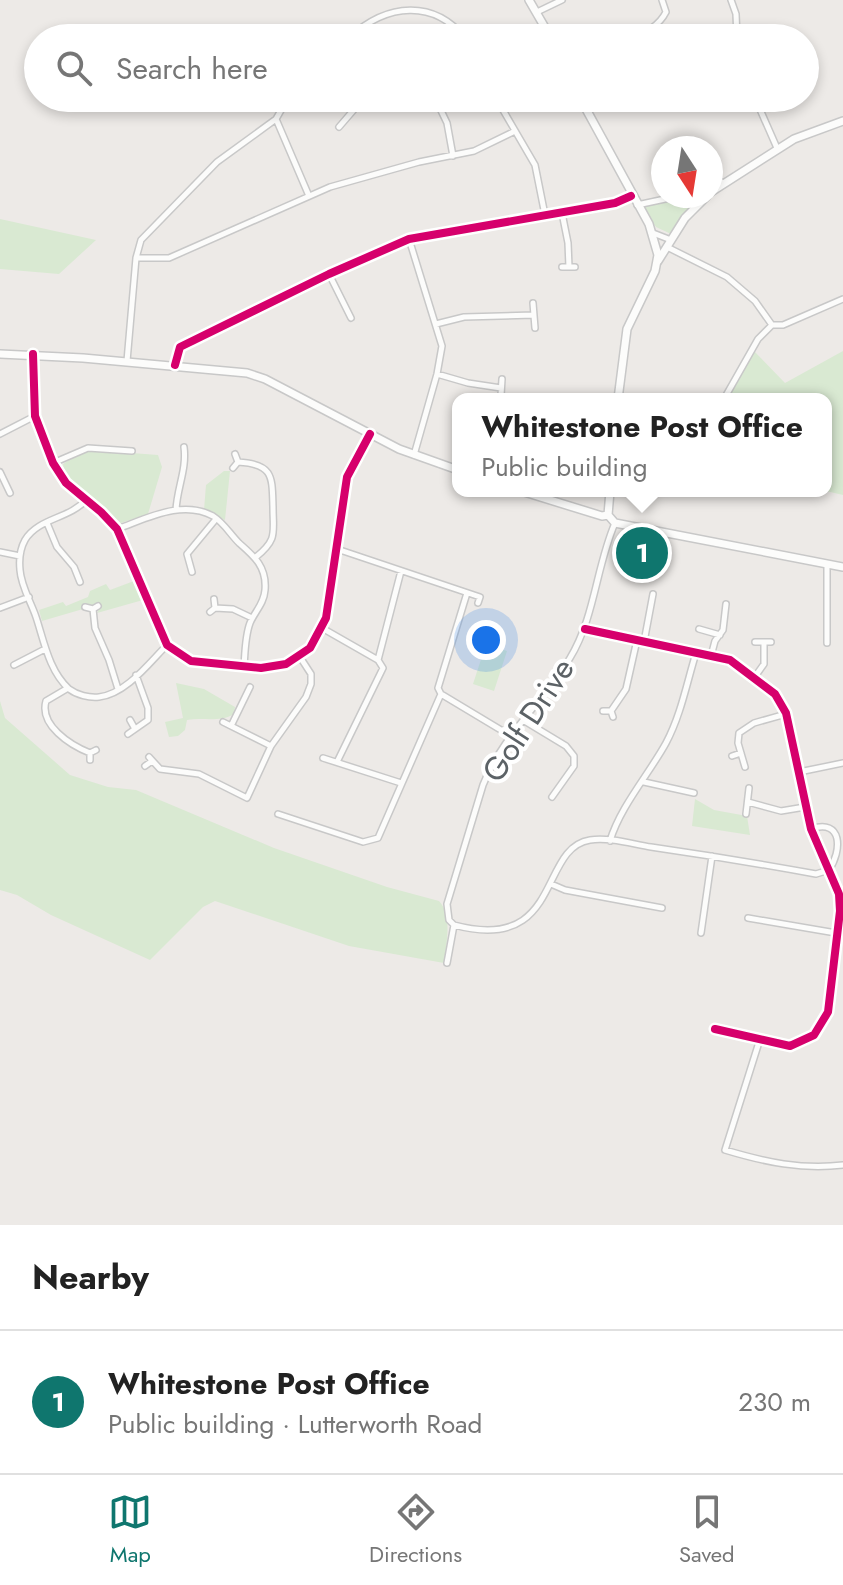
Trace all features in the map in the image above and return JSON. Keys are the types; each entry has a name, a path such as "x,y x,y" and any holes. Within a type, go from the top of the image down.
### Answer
{"main road":[{"path":"529,0 543,24"},
{"path":"587,112 653,233 658,261"},
{"path":"723,184 777,148 810,131 843,121"},
{"path":"619,393 627,329 658,261 685,218 695,208"},
{"path":"0,354 235,371 265,379 414,455 452,468"},
{"path":"540,497 602,516 608,515"},
{"path":"610,497 608,515 615,523 843,567"}],"street":[{"path":"537,12 562,0"},
{"path":"656,24 666,12 662,0"},
{"path":"731,0 737,24"},
{"path":"368,24 394,5"},
{"path":"446,11 455,24"},
{"path":"127,361 136,258 141,240 217,162 276,119 280,112"},
{"path":"339,127 350,112"},
{"path":"442,112 453,156"},
{"path":"503,112 535,165 545,215"},
{"path":"761,112 777,148"},
{"path":"276,119 309,196"},
{"path":"136,258 169,258 309,196 389,170 485,148 513,132"},
{"path":"723,182 727,181"},
{"path":"175,365 180,347 329,274 409,239 562,213 631,196"},
{"path":"637,205 651,202"},
{"path":"562,213 569,267"},
{"path":"653,233 727,277 755,301 772,325"},
{"path":"409,239 442,346 414,455"},
{"path":"329,274 351,318"},
{"path":"727,393 758,339 772,325 783,325 843,299"},
{"path":"533,303 535,328"},
{"path":"436,324 464,317 534,315"},
{"path":"33,354 35,416 53,463 66,483 117,529 167,645 191,661 261,668 286,664 310,648 326,618 347,477 370,434"},
{"path":"437,374 501,388"},
{"path":"501,393 502,379"},
{"path":"0,434 35,416"},
{"path":"53,463 88,448 132,451"},
{"path":"176,510 185,466 182,451"},
{"path":"235,454 238,462"},
{"path":"233,468 238,462"},
{"path":"238,462 259,464 269,474 273,485 274,533 270,543 256,557"},
{"path":"0,472 9,490 0,491"},
{"path":"86,500 74,511 29,534 20,556 20,573 46,649 68,688 78,694 98,697 118,689 167,645"},
{"path":"117,529 176,510 200,511 216,519 256,557 265,578 265,591 248,631 244,667"},
{"path":"197,563 191,569 189,550 216,519"},
{"path":"47,523 57,547 74,567 79,584"},
{"name":"Golf Drive","path":"447,963 454,925 449,920 447,904 483,785 511,736 570,657 585,629 615,523"},
{"path":"337,549 480,597 478,603"},
{"path":"0,552 20,556"},
{"path":"827,564 827,643"},
{"path":"378,660 401,571"},
{"path":"467,593 438,685 441,694 511,736"},
{"path":"644,642 653,594"},
{"path":"0,608 29,597"},
{"path":"214,599 212,610 233,609 252,618"},
{"path":"711,656 723,630 726,604"},
{"path":"85,607 96,608 95,628 118,689"},
{"path":"322,628 378,660 383,671 337,762"},
{"path":"585,629 730,660 775,694 786,713 811,829 839,894 840,911 828,1012 814,1035 790,1046 715,1029"},
{"path":"699,629 720,635"},
{"path":"603,711 612,714 626,689 637,640"},
{"path":"754,678 764,664 768,642 755,642"},
{"path":"13,665 46,649"},
{"path":"610,841 616,823 644,782 675,724 696,653"},
{"path":"145,766 150,759 157,768 165,771 199,774 247,798 271,746 306,697 311,684 311,674 300,657"},
{"path":"128,734 146,722 149,713 136,675"},
{"path":"68,688 46,701 44,710 50,726 92,754"},
{"path":"232,724 246,690"},
{"path":"278,814 363,842 374,840 381,834 441,694"},
{"path":"745,767 738,736 742,730 786,713"},
{"path":"130,720 135,729"},
{"path":"523,720 566,746 574,756 574,766 552,797"},
{"path":"223,722 271,746"},
{"path":"732,756 741,753"},
{"path":"323,758 401,783"},
{"path":"799,772 843,763"},
{"path":"644,782 694,793"},
{"path":"746,814 749,788"},
{"path":"557,791 564,795"},
{"path":"748,802 781,811 806,807"},
{"path":"454,925 494,929 511,927 526,918 551,884 569,851 578,843 588,840 712,856 816,874 829,870 837,857 835,833 832,827 826,825 811,829"},
{"path":"701,933 712,856"},
{"path":"551,884 565,890 659,905"},
{"path":"748,918 836,933"},
{"path":"760,1039 725,1150 768,1162 814,1169 843,1165"}],"green space":[{"path":"651,204 651,208 690,208 671,234 656,227 641,207"},
{"path":"0,219 96,240 59,274 0,269"},
{"path":"754,351 785,383 843,351 843,495 832,492 832,393 730,393"},
{"path":"83,451 158,455 162,467 148,514 121,523 78,488 63,464"},
{"path":"224,471 230,471 225,520 204,510 206,485"},
{"path":"134,581 143,600 97,613 99,605 85,605 83,609 42,621 39,610 63,602 66,606 88,597 90,591 106,584 110,590"},
{"path":"486,644 507,651 494,691 473,684"},
{"path":"176,683 204,689 235,707 234,714 217,719 187,720 185,730 178,736 169,737 165,722 183,718"},
{"path":"0,701 5,718 70,775 108,787 136,790 274,848 387,887 439,901 447,922 444,963 349,946 215,901 203,907 150,960 51,915 17,895 0,890"},
{"path":"695,799 714,810 747,816 750,835 692,826"}],"cycle path":[{"path":"175,365 180,347 329,274 409,239 615,203 631,196"},
{"path":"33,354 35,416 53,463 66,483 117,529 167,645 191,661 261,668 286,664 310,648 326,618 347,477 370,434"},
{"path":"585,629 730,660 775,694 786,713 811,829 839,894 840,911 828,1012 814,1035 790,1046 715,1029"}],"place":[{"name":"Whitestone Post Office","path":"642,553"}]}
